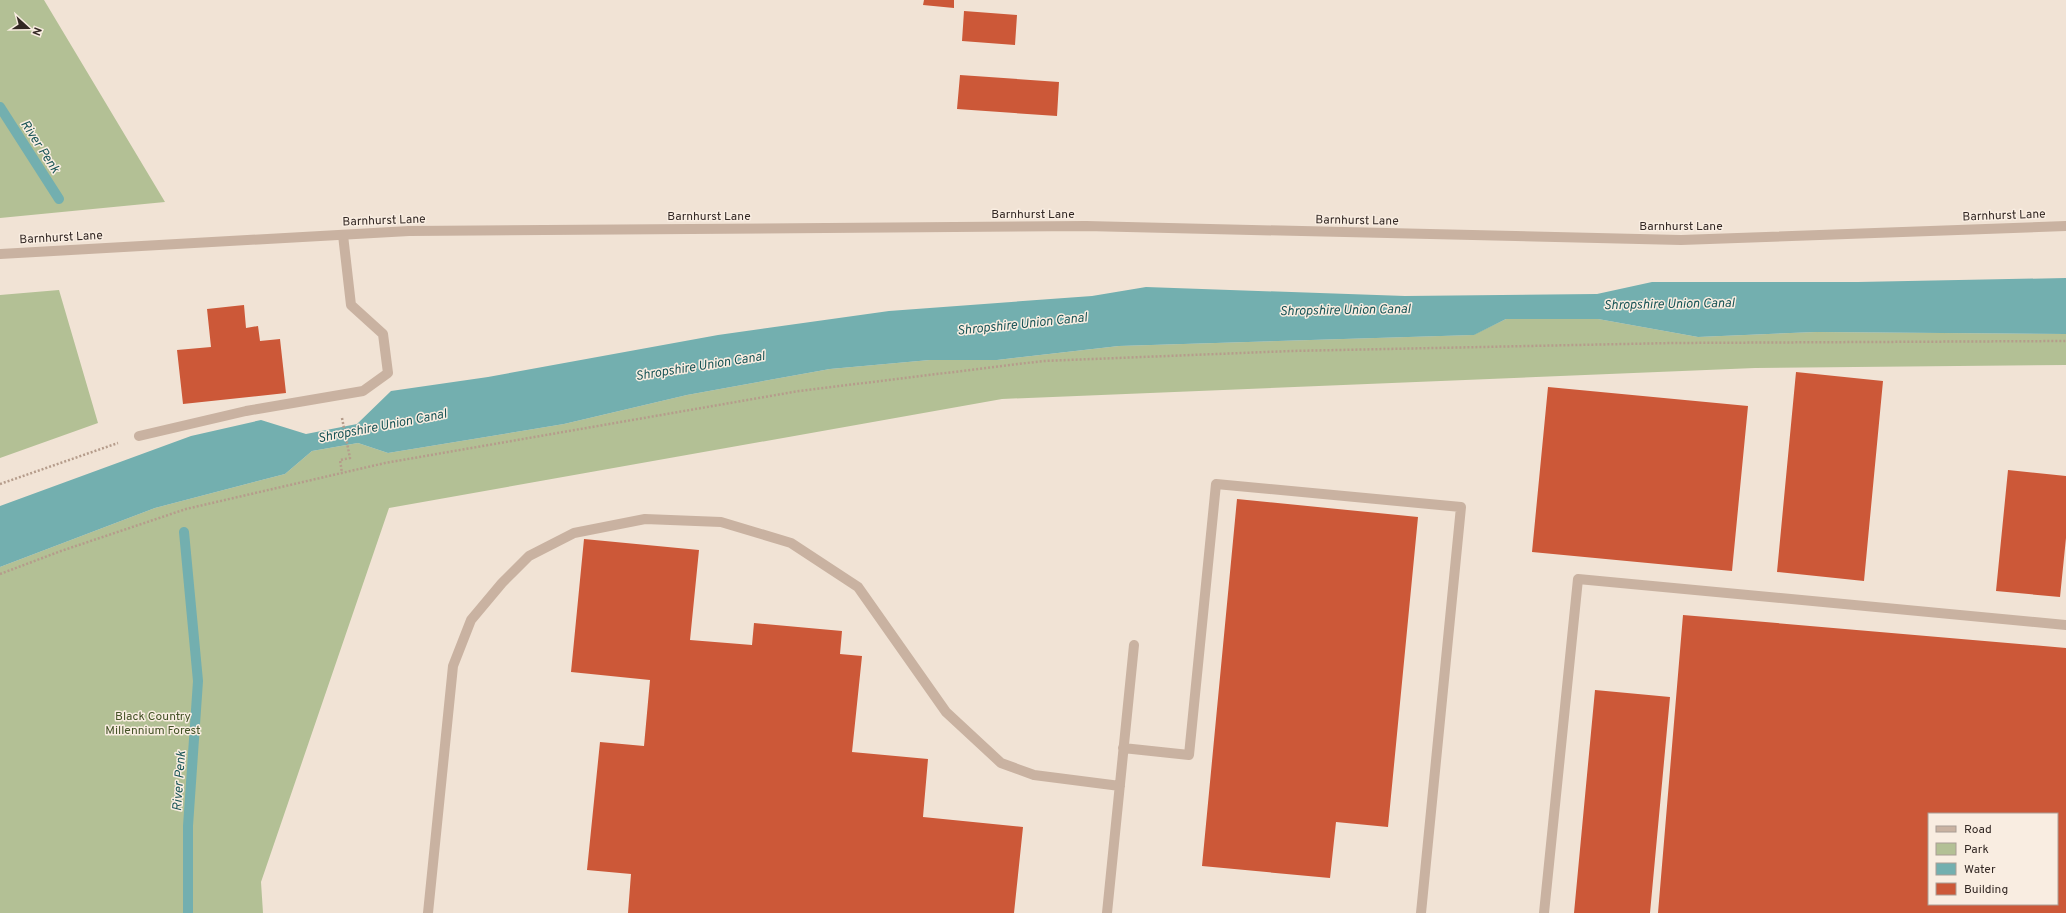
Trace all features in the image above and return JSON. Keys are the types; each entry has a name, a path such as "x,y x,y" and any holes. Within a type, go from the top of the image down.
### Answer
{"street":[{"name":"Barnhurst Lane","path":"0,254 417,231 1086,226 1680,240 2066,226"},
{"path":"140,436 246,412 363,391 388,372 383,334 351,305 343,235"},
{"path":"1123,748 1189,755 1216,484 1461,507 1421,913"},
{"path":"428,913 453,666 471,620 502,583 529,556 574,533 645,519 721,522 791,543 858,587 946,712 1001,763 1034,775 1120,786"},
{"path":"1544,913 1578,579 2066,626"},
{"path":"1107,913 1134,645"}],"path":[{"path":"0,574 61,551 186,509 385,463 508,440 799,391 1043,361 1291,351 1664,344 2066,341"},
{"path":"340,411 350,458 340,460 342,472"},
{"path":"0,484 90,451 140,436"}],"green space":[{"path":"0,0 44,0 165,202 0,218"},
{"path":"59,290 98,423 0,458 0,295"},
{"name":"Black Country Millennium Forest","path":"1506,319 1598,319 1698,337 1816,332 2066,334 2066,365 1755,368 1002,399 389,508 261,882 263,913 0,913 0,567 155,508 285,474 312,451 358,443 388,453 564,424 687,395 830,369 930,360 997,360 1119,346 1473,335"}],"water":[{"name":"Shropshire Union Canal","path":"2066,278 2066,334 1816,332 1698,337 1598,319 1506,319 1474,335 1119,346 997,360 930,360 830,369 687,395 564,424 388,453 358,443 312,451 285,474 155,508 0,567 0,506 191,436 261,420 306,434 357,424 391,391 488,377 718,335 889,311 1092,296 1146,287 1405,296 1597,294 1652,282 1858,282"}],"building":[{"path":"924,0 954,0 954,8 923,5"},
{"path":"964,11 1017,15 1015,45 962,41"},
{"path":"960,75 1059,82 1057,116 957,109"},
{"path":"244,305 246,328 258,326 260,341 280,339 286,393 183,404 177,350 211,347 207,309"},
{"path":"1796,372 1883,381 1864,581 1777,572"},
{"path":"1548,387 1748,406 1732,571 1532,552"},
{"path":"2008,470 2066,476 2066,538 2060,597 1996,591"},
{"path":"1237,499 1418,517 1388,827 1336,822 1330,878 1202,866"},
{"path":"584,539 699,550 690,640 752,645 754,623 842,631 840,654 862,656 852,752 928,759 923,817 1023,827 1014,913 628,913 631,874 587,870 600,742 644,746 650,680 571,672"},
{"path":"1683,615 2066,648 2066,913 1658,913"},
{"path":"1595,690 1670,697 1650,913 1574,913"}],"waterway":[{"name":"River Penk","path":"0,107 59,199"},
{"name":"River Penk","path":"184,532 198,681 188,826 188,913"}]}
